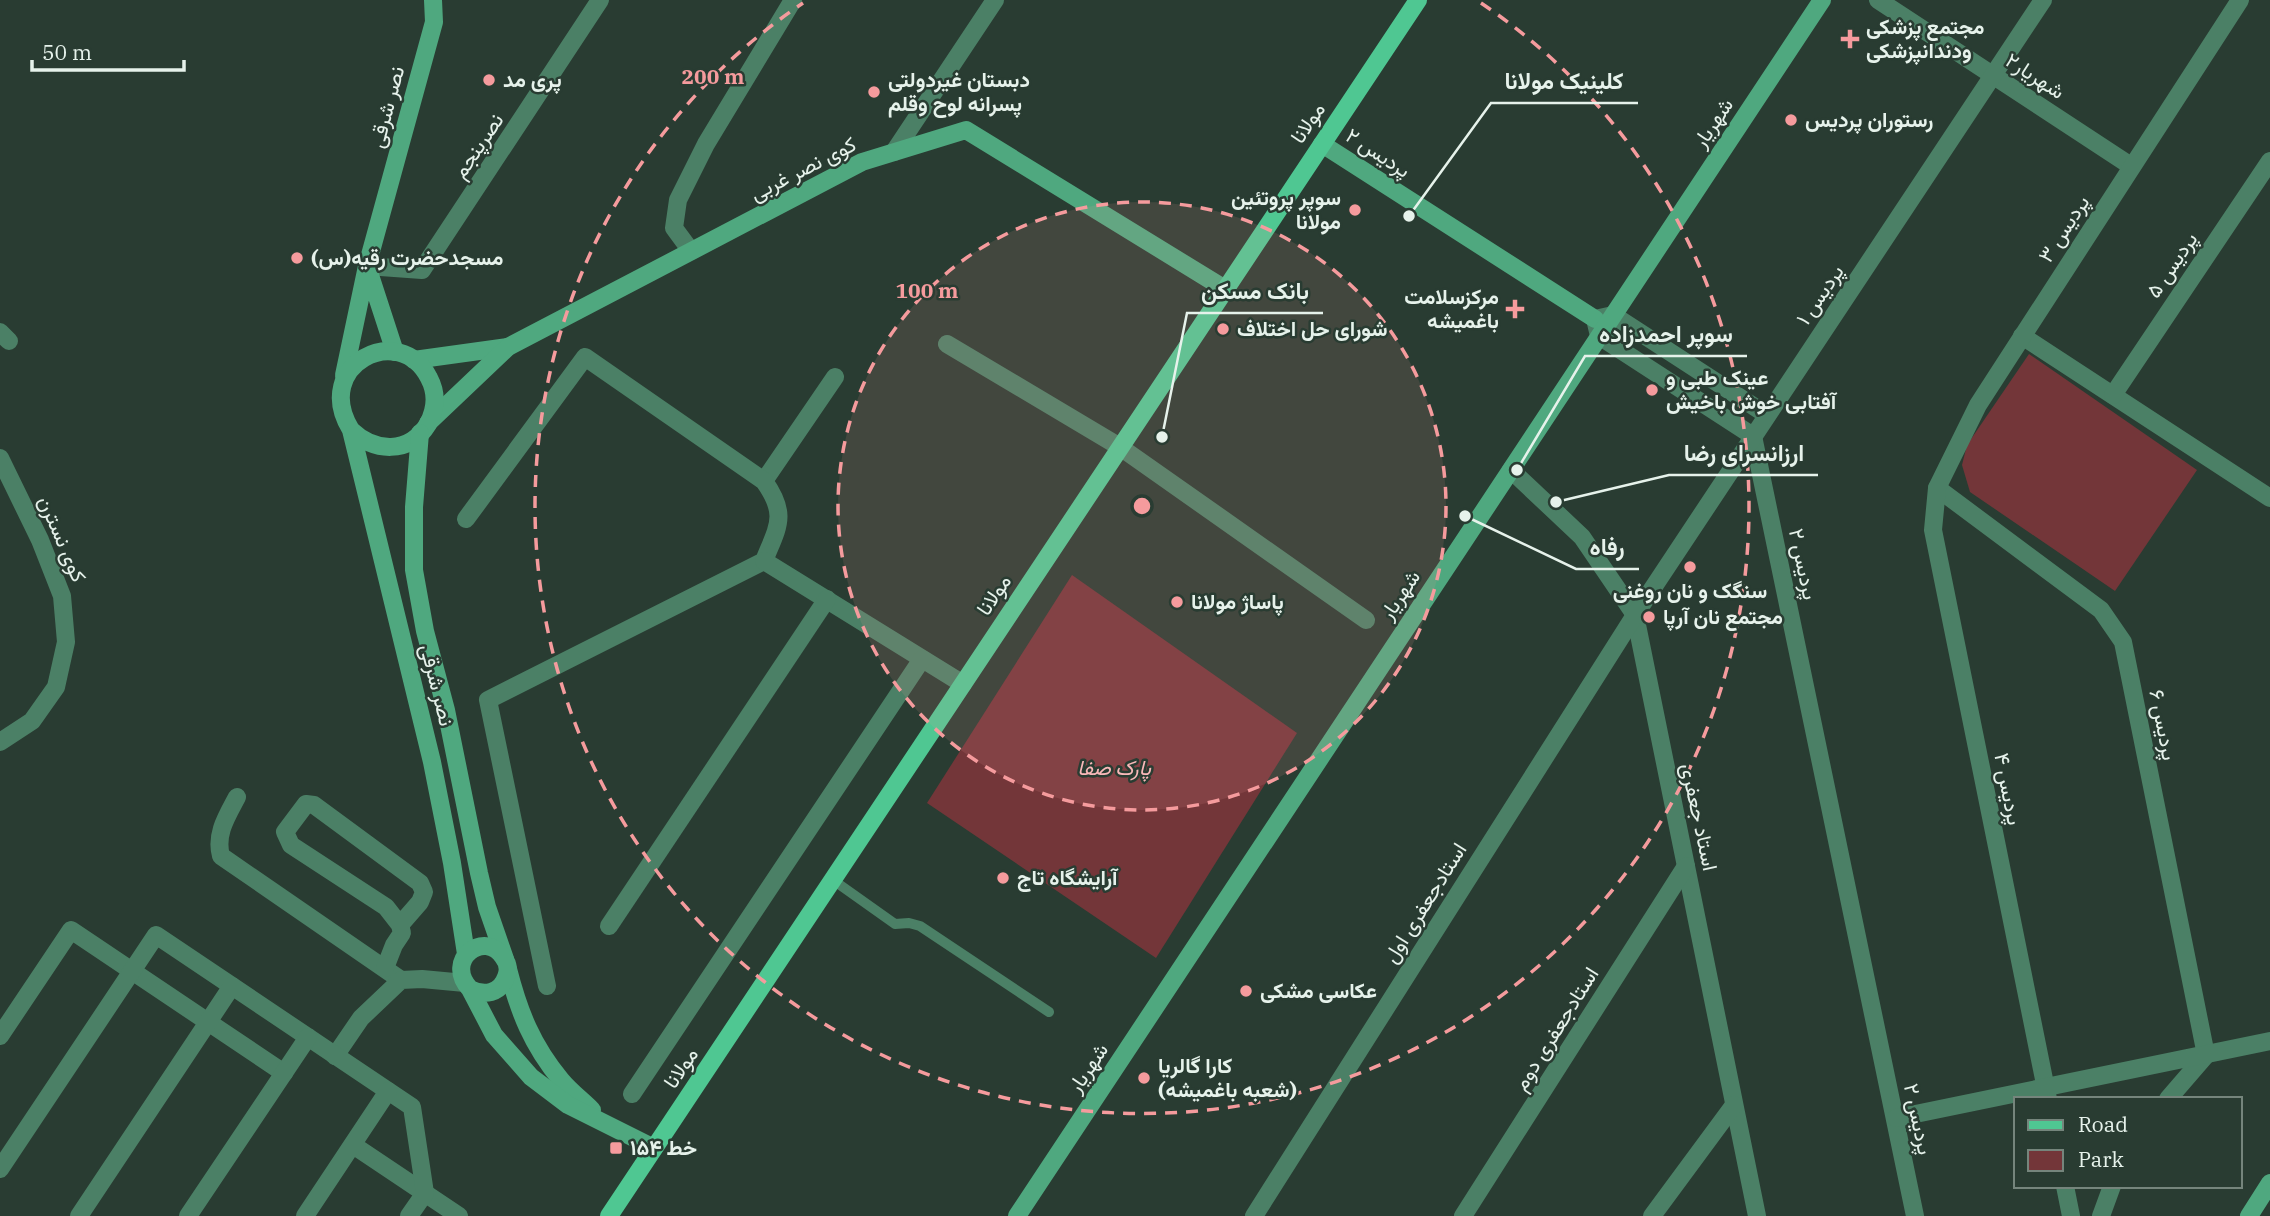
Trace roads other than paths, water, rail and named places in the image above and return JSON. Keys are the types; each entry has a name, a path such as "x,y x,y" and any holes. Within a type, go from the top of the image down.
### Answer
{"main road":[{"name":"مولانا","path":"609,1216 1418,0"}],"street":[{"name":"نصر شرقی","path":"340,391 367,265 434,22 433,0"},
{"name":"نصرپنجم","path":"367,265 422,270 600,0"},
{"path":"691,251 674,228 678,200 706,144 793,0"},
{"path":"894,152 995,0"},
{"name":"شهریار","path":"1017,1216 1511,470 1597,327 1613,315 1822,0"},
{"name":"شهریار۲","path":"1878,0 2132,166"},
{"name":"پردیس ۱","path":"1635,615 2043,0"},
{"name":"پردیس ۳","path":"1937,488 1978,405 2240,0"},
{"name":"کوی نصر غربی","path":"424,428 508,347 862,162 966,130 1225,289"},
{"name":"پردیس ۲","path":"1322,144 1597,327 1753,436 1915,1216"},
{"name":"پردیس ۵","path":"2113,395 2270,161"},
{"path":"367,265 396,352"},
{"path":"1613,315 1768,415"},
{"path":"2022,336 2270,498"},
{"path":"947,344 1121,447 1366,620"},
{"name":"کوی نصر غربی","path":"414,359 508,347"},
{"path":"396,352 414,359 426,371 433,385 435,401 432,416 413,440 401,445 373,445 361,439 344,418 340,405 340,391 345,377 354,365 373,354 396,352"},
{"path":"466,519 585,357 764,481 776,497 780,519 764,561 488,700 547,986"},
{"path":"764,481 835,377"},
{"name":"نصر شرقی","path":"424,428 414,508 414,570 425,631 446,710 487,907 518,1008 532,1040 562,1082 607,1124"},
{"name":"نصر شرقی","path":"351,429 432,762 452,863 464,957"},
{"name":"کوی نسترن","path":"0,458 40,540 62,596 66,642 56,687 32,722 0,742"},
{"name":"استاد جعفری","path":"1511,470 1582,537 1635,615 1757,1216"},
{"name":"پردیس ۶","path":"1937,488 2101,610 2123,642 2206,1055"},
{"name":"پردیس ۴","path":"1937,488 1933,530 2047,1093"},
{"path":"764,561 963,684"},
{"path":"609,926 827,599"},
{"name":"استادجعفری اول","path":"1254,1216 1635,615"},
{"path":"632,1094 922,659"},
{"path":"237,797 222,828 218,845 220,856 401,980 422,979 467,986 477,992 493,992 505,981 506,963 500,953 487,946 472,949 464,957 422,979"},
{"path":"385,968 402,933 400,925 386,907 291,845 285,832 306,804 314,805 420,883 424,892 420,902 400,925"},
{"name":"استادجعفری دوم","path":"1463,1216 1686,866"},
{"path":"0,1036 71,930 284,1073"},
{"path":"0,1169 156,935 412,1107 425,1193 409,1216"},
{"path":"464,957 460,968 494,1035 531,1077 568,1105 654,1148"},
{"path":"335,1056 361,1018 401,980"},
{"path":"79,1216 232,986"},
{"path":"188,1216 308,1037"},
{"path":"2023,1097 2270,1041"},
{"path":"2170,1097 2206,1055"},
{"path":"305,1216 388,1091"},
{"path":"1896,1118 2014,1098"},
{"path":"1652,1216 1734,1105"},
{"path":"353,1145 459,1216"},
{"path":"2249,1216 2270,1183"},
{"path":"2065,1188 2071,1216"},
{"path":"2101,1216 2111,1188"}],"lane":[{"path":"833,880 895,924 909,923 920,926 1049,1012"}],"place":[{"name":"مجتمع پزشکی ودندانپزشکی","path":"1850,39"},
{"name":"پری مد","path":"489,80"},
{"name":"دبستان غیردولتی پسرانه لوح وقلم","path":"874,92"},
{"name":"رستوران پردیس","path":"1791,120"},
{"name":"سوپر پروتئین مولانا","path":"1355,210"},
{"name":"کلینیک مولانا","path":"1409,216"},
{"name":"مسجدحضرت رقیه(س)","path":"297,258"},
{"name":"مرکزسلامت باغمیشه","path":"1515,309"},
{"name":"شورای حل اختلاف","path":"1223,329"},
{"name":"عینک طبی و آفتابی خوش باخیش","path":"1652,390"},
{"name":"بانک مسکن","path":"1162,437"},
{"name":"سوپر احمدزاده","path":"1517,470"},
{"name":"ارزانسرای رضا","path":"1556,502"},
{"name":"رفاه","path":"1465,516"},
{"name":"سنگک و نان روغنی","path":"1690,567"},
{"name":"پاساژ مولانا","path":"1177,602"},
{"name":"مجتمع نان آرپا","path":"1649,617"},
{"name":"آرایشگاه تاج","path":"1003,878"},
{"name":"عکاسی مشکی","path":"1246,991"},
{"name":"کارا گالریا (شعبه باغمیشه)","path":"1144,1078"},
{"name":"خط ۱۵۴","path":"616,1148"}],"park label":[{"name":"پارک صفا","path":"1114,768"}]}
